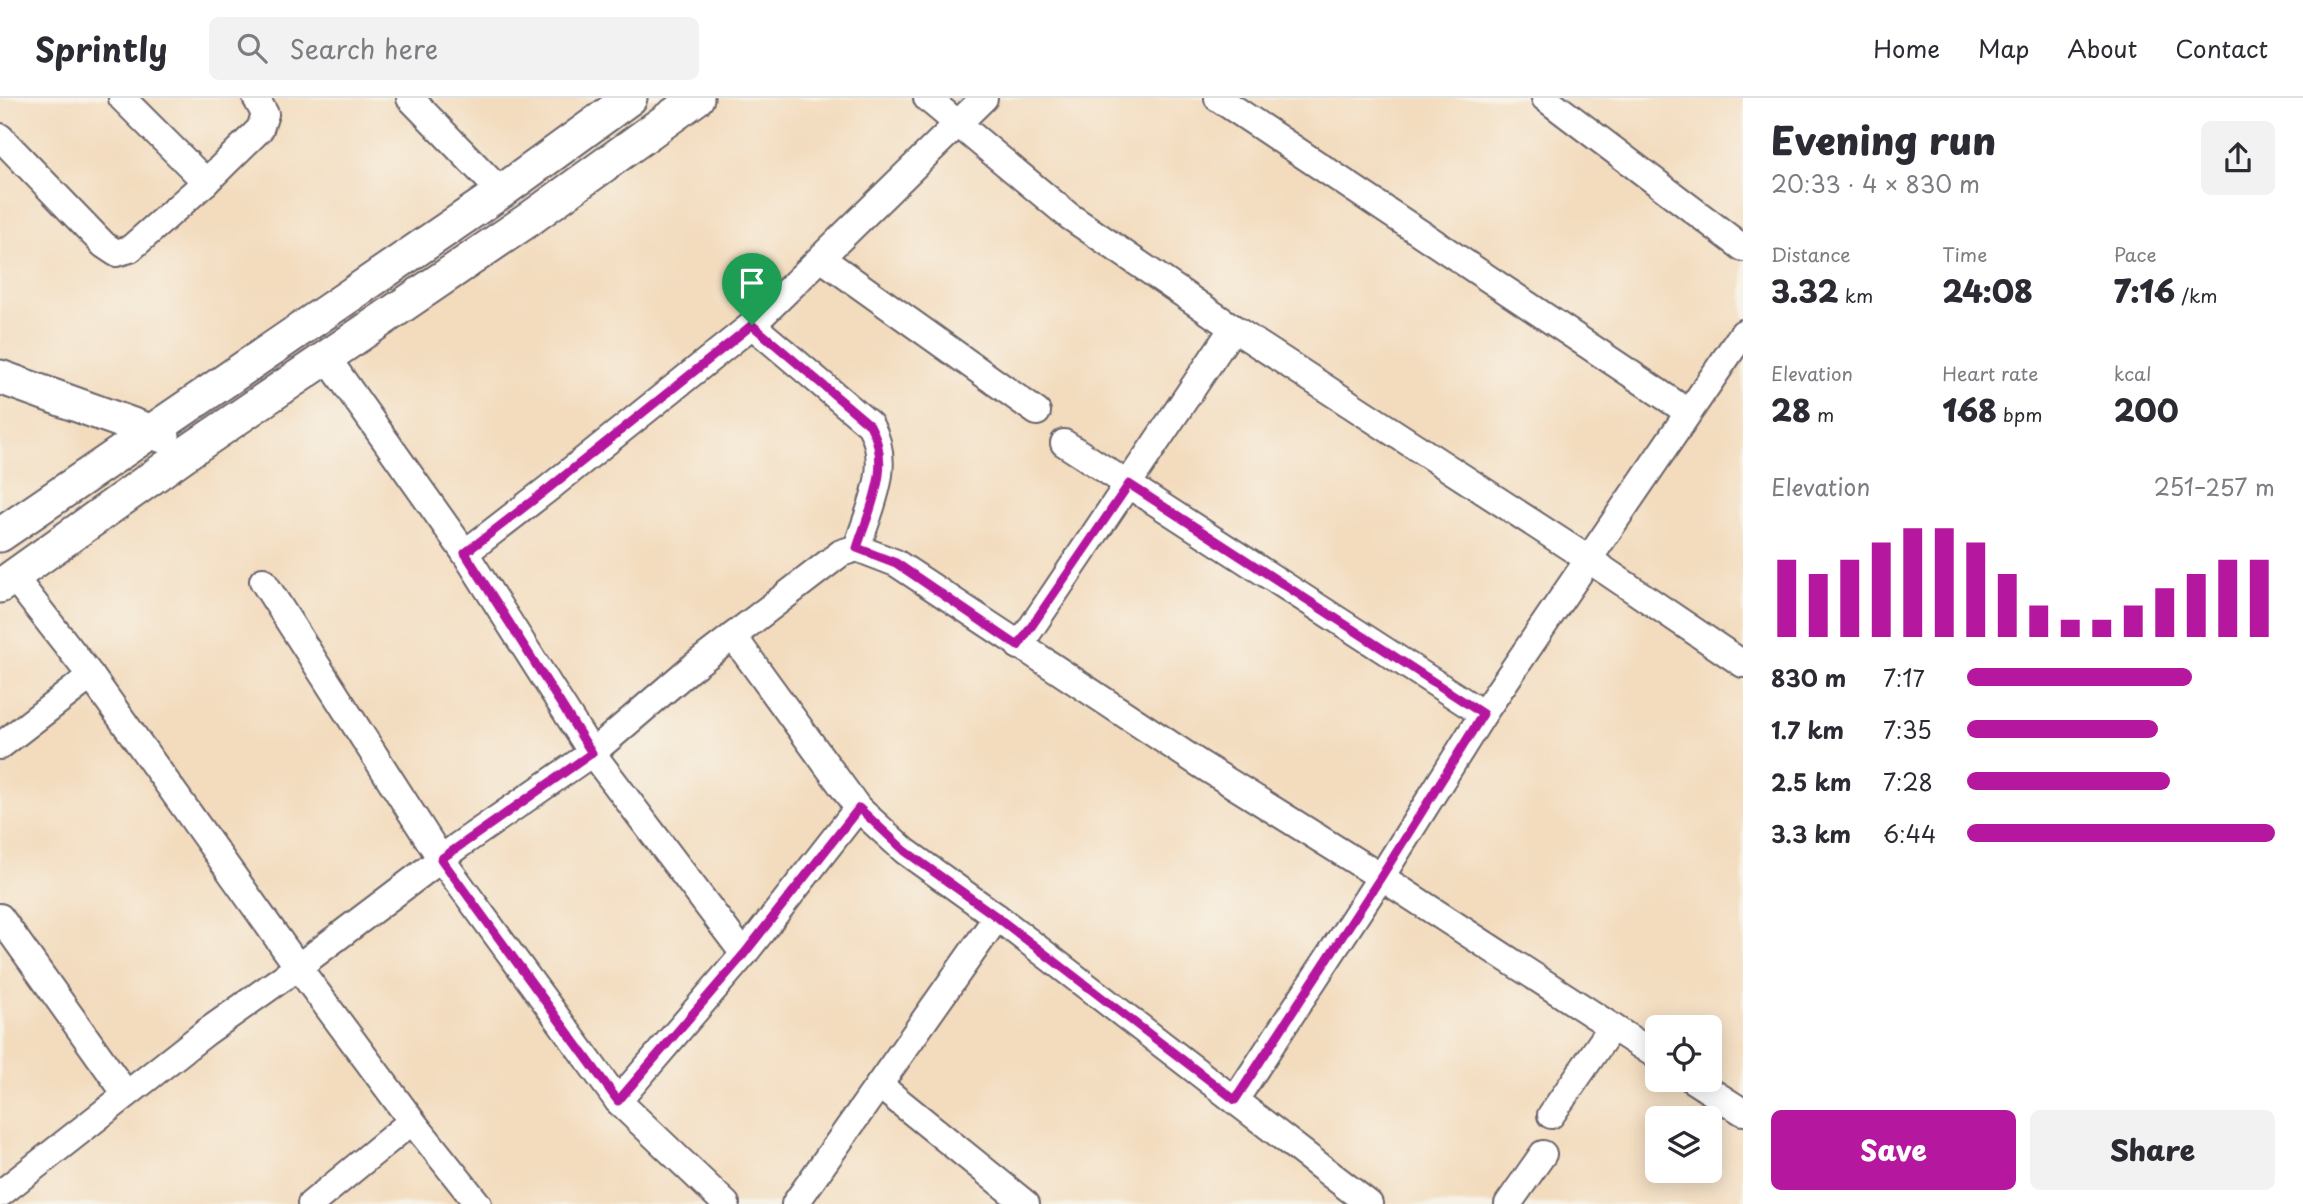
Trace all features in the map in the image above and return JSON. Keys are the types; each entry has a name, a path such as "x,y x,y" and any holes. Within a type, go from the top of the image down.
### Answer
{"street":[{"path":"122,98 206,182"},
{"path":"0,138 104,245 116,253 130,249 206,182 260,129 265,114 256,98"},
{"path":"410,98 500,192"},
{"path":"0,535 500,192 630,98"},
{"path":"478,1204 412,1121 298,967 90,676 7,581 195,447 528,220 697,98"},
{"path":"928,98 1069,216 1233,328 1588,559 1743,664"},
{"path":"465,553 752,325 984,98"},
{"path":"1218,98 1688,412"},
{"path":"1545,98 1743,248"},
{"path":"821,258 1037,412"},
{"path":"752,325 870,425 878,440 880,475 857,548"},
{"path":"1018,646 1233,328"},
{"path":"1235,1100 1381,877 1483,714 1743,333"},
{"path":"327,358 465,553 592,753 744,954"},
{"path":"0,377 195,447"},
{"path":"1064,443 1483,714"},
{"path":"0,1194 205,1033 441,859 592,753 690,669 841,553 857,548 896,563 1200,764 1381,877 1645,1048"},
{"path":"263,581 441,859 618,1101 726,1204"},
{"path":"733,636 859,808 905,851 997,917 1369,1204"},
{"path":"0,746 90,676"},
{"path":"618,1101 744,954 859,808"},
{"path":"0,917 126,1094"},
{"path":"795,1204 997,917"},
{"path":"1551,1115 1612,1027"},
{"path":"879,1085 1026,1204"},
{"path":"1713,1092 1742,1109"},
{"path":"311,1204 412,1121"},
{"path":"1508,1204 1543,1154"}],"route":[{"path":"752,325 870,425 878,440 881,455 880,475 857,548 896,563 1018,646 1129,484 1483,714 1381,877 1235,1100 997,917 905,851 859,808 744,954 618,1101 441,859 592,753 465,553 752,325"}]}
